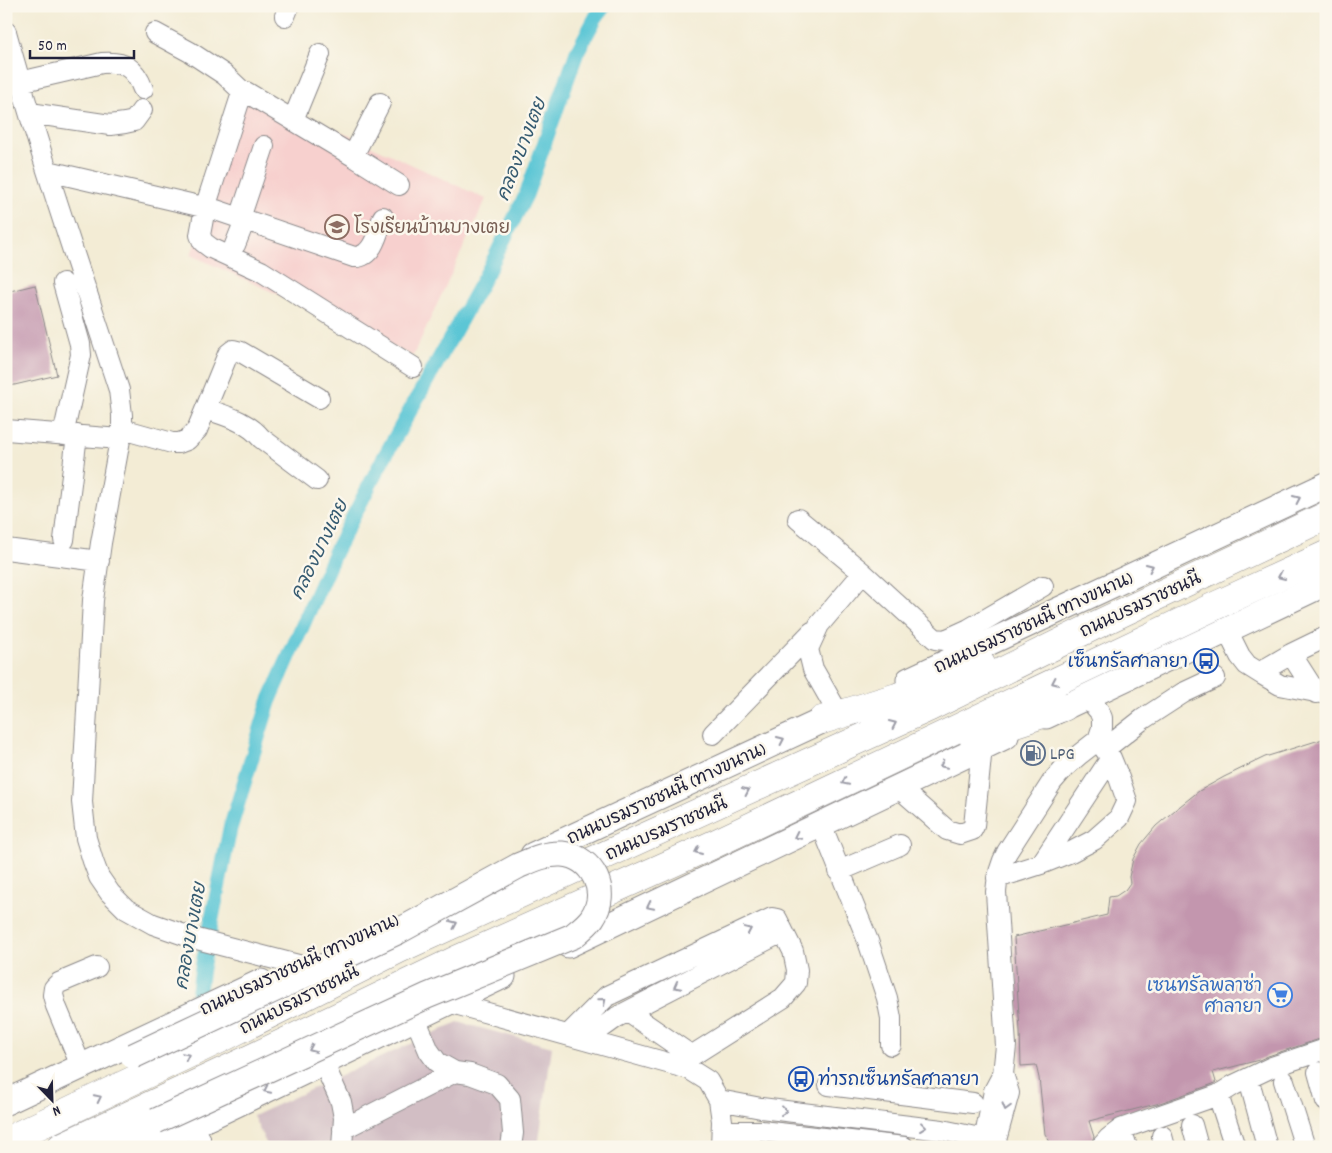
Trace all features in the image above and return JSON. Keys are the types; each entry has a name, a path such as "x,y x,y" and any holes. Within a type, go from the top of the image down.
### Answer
{"highway":[{"name":"ถนนบรมราชชนนี","path":"6,1142 141,1064 222,1038 399,948 921,711 1096,625 1326,516"},
{"name":"ถนนบรมราชชนนี","path":"61,1147 153,1128 213,1076 456,960 710,846 1326,555"},
{"path":"830,717 897,697 965,670 1096,625"},
{"path":"877,766 1073,703"}],"main road":[{"name":"ถนนบรมราชชนนี (ทางขนาน)","path":"6,1102 1326,485"},
{"path":"153,1128 212,1116 1326,583"},
{"path":"6,1115 141,1064 399,932 518,866 538,857 562,854 574,857 582,861 595,876 599,885 598,902 593,916 573,936 427,996 153,1128 102,1147"}],"street":[{"path":"6,32 15,77 30,113 119,390 122,415 121,434 98,561 93,600 82,802 86,838 93,861 99,877 110,893 126,909 153,924 193,938 298,965"},
{"path":"155,33 226,75 244,93 246,92 399,185"},
{"path":"293,120 320,54"},
{"path":"15,77 114,62 126,66 134,72 144,89"},
{"path":"244,93 241,96 205,208 200,235 203,242 211,248 261,271 414,368"},
{"path":"353,156 380,103"},
{"path":"30,113 110,125 134,121 142,110"},
{"path":"235,245 264,146"},
{"path":"48,172 205,208 354,257 365,255 372,247 383,217"},
{"path":"63,282 80,344 81,355 70,435 64,540"},
{"path":"6,430 70,435 121,434 180,443 187,440 197,430 228,354 233,350 241,352 319,398"},
{"path":"206,409 247,424 261,438 317,480"},
{"path":"798,519 863,573 935,640 945,640 969,629 1043,586"},
{"path":"6,549 98,561"},
{"path":"713,734 822,621 863,573"},
{"path":"822,621 808,649 830,717"},
{"path":"1227,630 1240,656 1247,665 1280,684 1321,693"},
{"path":"1263,675 1267,668 1291,654 1325,640"},
{"path":"1291,654 1321,693"},
{"path":"719,1100 761,1108 948,1130 991,1143 994,1091 1003,1074 1006,1034 996,892 1000,864 1040,799 1052,782 1069,764 1105,749 1143,719 1183,693 1216,678"},
{"path":"997,878 1042,864 1094,840 1119,818 1127,801 1118,775 1105,749 1100,711 1093,704 1073,703"},
{"path":"898,787 947,830 960,834 972,830 974,826 982,747"},
{"path":"1042,864 1105,749"},
{"path":"820,824 868,941 887,998 890,1018 890,1045"},
{"path":"839,871 900,845"},
{"path":"448,1002 576,1037 684,1060 783,998 791,990 796,982 796,961 793,951 782,932 780,923 777,919 772,918 607,996 576,1037"},
{"path":"576,1037 782,932"},
{"path":"690,957 698,975"},
{"path":"82,1066 56,1006 53,995 54,988 59,983 97,966"},
{"path":"628,1012 684,1060 689,1069 708,1081 719,1100 722,1120 721,1139 760,1130 904,1147"},
{"path":"415,1018 429,1051 437,1062 455,1072 470,1074 497,1084 510,1099 513,1133 511,1147"},
{"path":"1101,1147 1109,1138 1124,1138 1218,1095 1234,1084 1272,1067 1326,1049"},
{"path":"323,1062 341,1102 344,1118 343,1138"},
{"path":"343,1138 455,1072"},
{"path":"1318,1072 1326,1101"},
{"path":"1284,1081 1305,1147"},
{"path":"829,1085 972,1102"},
{"path":"878,1091 874,1122 881,1144"},
{"path":"1252,1091 1267,1147"},
{"path":"1218,1095 1235,1147"},
{"path":"760,1130 761,1108"},
{"path":"1192,1125 1198,1147"}],"shaded area":[{"name":"โรงเรียนบ้านบางเตย","path":"249,89 486,199 413,356 191,255"},
{"path":"458,1022 552,1047 538,1147 268,1147 253,1116"}],"building":[{"path":"35,285 57,375 6,387 6,292"},
{"path":"1326,738 1326,1037 1259,1060 1213,1072 1216,1082 1213,1084 1160,1103 1089,1121 1094,1137 1090,1144 1080,1147 1058,1147 1050,1142 1045,1134 1036,1065 1021,1066 1014,937 1107,915 1109,897 1116,896 1125,890 1130,883 1129,877 1133,859 1141,844 1156,826 1175,810 1199,791 1265,757"}],"waterway":[{"name":"คลองบางเตย","path":"195,1018 202,968 230,829 269,702 335,552 382,461 488,271 526,195 577,52 604,6"}],"place":[{"name":"โรงเรียนบ้านบางเตย","path":"337,227"},
{"name":"เซ็นทรัลศาลายา","path":"1206,661"},
{"name":"LPG","path":"1033,753"},
{"name":"เซนทรัลพลาซ่า ศาลายา","path":"1280,995"},
{"name":"ท่ารถเซ็นทรัลศาลายา","path":"801,1079"}]}
